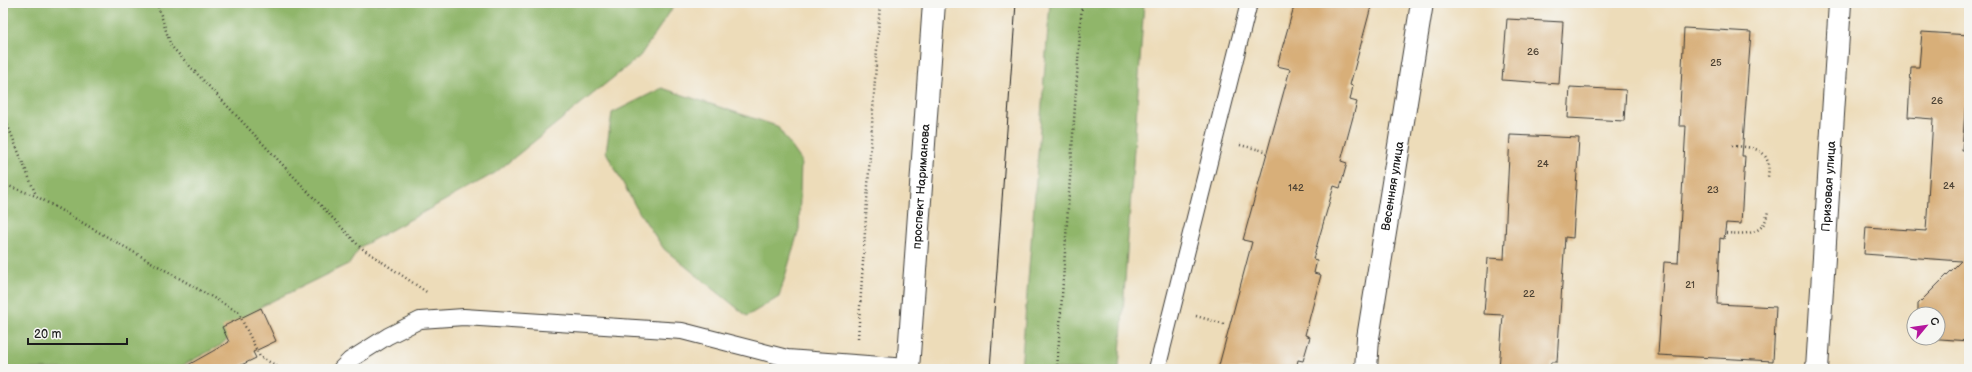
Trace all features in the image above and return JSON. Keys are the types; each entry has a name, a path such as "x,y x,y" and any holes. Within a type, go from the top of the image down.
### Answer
{"street":[{"name":"проспект Нариманова","path":"908,368 934,3"},
{"name":"Весенняя улица","path":"1366,369 1368,338 1422,3"},
{"name":"Призовая улица","path":"1817,369 1840,3"}],"lane":[{"path":"1157,369 1249,3"},
{"path":"341,369 350,360 382,340 420,320 464,317 682,331 787,364 856,364 908,368"}],"path":[{"path":"157,3 170,46 360,247 464,317"},
{"path":"856,364 880,3"},
{"path":"1057,369 1082,3"},
{"path":"3,114 36,196"},
{"path":"1236,143 1265,151"},
{"path":"1732,146 1753,147 1764,155 1770,166 1768,177"},
{"path":"3,184 36,196 238,312 260,357 283,369"},
{"path":"1726,233 1748,234 1754,231 1764,224 1768,210"},
{"path":"1190,315 1224,324"}],"green space":[{"path":"3,3 676,3 640,56 495,173 360,247 350,263 262,306 221,345 176,369 3,369"},
{"path":"1050,3 1144,3 1119,369 1021,369"},
{"path":"662,88 777,126 801,160 799,229 779,297 747,316 664,249 637,209 606,152 612,113"}],"building":[{"path":"1295,3 1372,3 1350,85 1353,86 1350,100 1357,102 1341,161 1347,163 1340,188 1334,186 1313,259 1317,260 1314,273 1321,275 1305,335 1310,337 1303,361 1298,360 1296,369 1218,369 1252,242 1243,240 1290,69 1277,66"},
{"path":"1507,19 1563,22 1559,84 1502,80"},
{"path":"1684,28 1751,32 1742,156 1745,156 1741,224 1726,223 1724,239 1720,238 1717,304 1776,307 1773,361 1658,355 1664,262 1678,263 1686,126 1679,126"},
{"path":"1922,32 1969,35 1969,61 1962,150 1969,150 1969,341 1946,339 1946,306 1918,306 1918,304 1961,261 1864,254 1866,227 1926,231 1933,119 1908,117 1911,67 1919,67"},
{"path":"1570,87 1626,90 1624,121 1568,118"},
{"path":"1510,135 1579,138 1573,238 1565,237 1557,362 1551,362 1550,369 1499,369 1503,315 1484,314 1488,258 1504,259"},
{"path":"261,308 276,341 253,352 256,358 233,369 181,369 229,342 222,327"}],"tram line":[{"path":"990,369 1016,3"}]}
